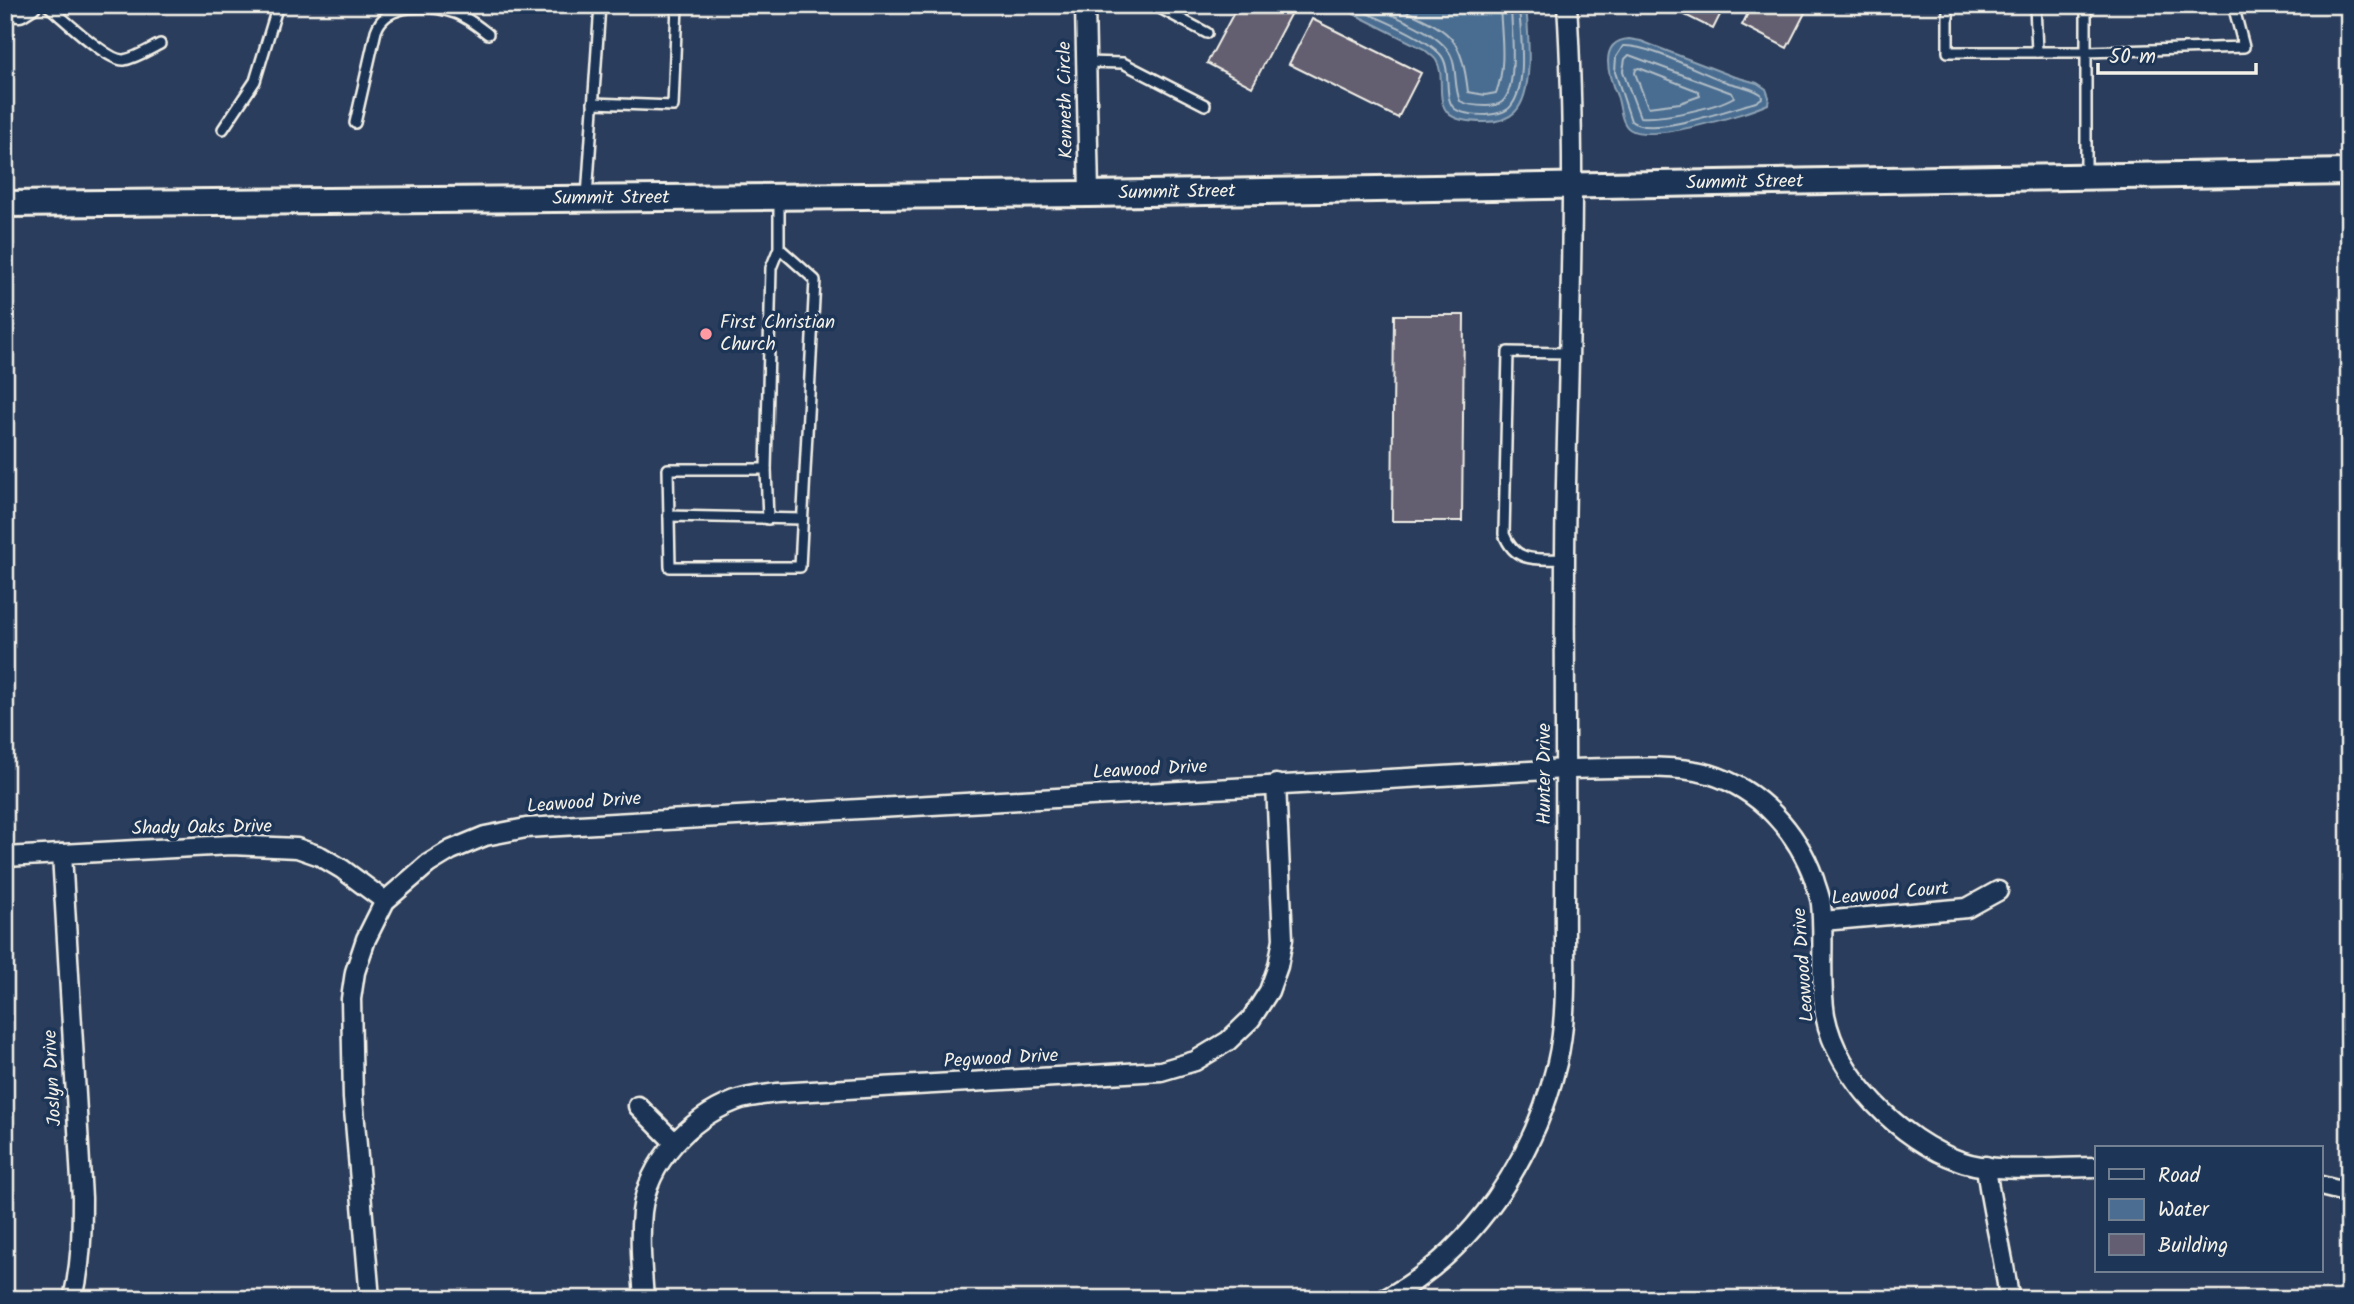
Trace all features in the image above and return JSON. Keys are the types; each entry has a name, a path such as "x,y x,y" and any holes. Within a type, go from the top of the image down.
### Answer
{"main road":[{"name":"Summit Street","path":"5,204 1089,194 2349,172"}],"street":[{"path":"5,11 20,12 31,5"},
{"name":"Kenneth Circle","path":"1085,5 1089,194"},
{"path":"1567,5 1572,185"},
{"name":"Hunter Drive","path":"1385,1299 1407,1294 1489,1209 1534,1135 1547,1100 1562,1037 1566,769 1565,559 1572,185"},
{"name":"Leawood Drive","path":"370,1299 353,1098 351,999 355,972 366,939 384,901 428,864 451,850 485,836 526,828 1566,769 1666,769 1709,774 1742,789 1771,810 1791,833 1807,859 1821,900 1825,1014 1831,1039 1845,1068 1868,1096 1896,1123 1928,1146 1961,1162 1986,1166 2095,1167"},
{"name":"Pegwood Drive","path":"644,1299 640,1233 642,1209 652,1180 674,1142 704,1118 736,1101 778,1093 1161,1071 1195,1061 1228,1041 1251,1019 1269,991 1278,966 1283,939 1276,784"},
{"name":"Shady Oaks Drive","path":"5,857 231,845 297,848 320,856 342,869 384,901"},
{"name":"Joslyn Drive","path":"62,854 82,1198 82,1240 73,1299"},
{"name":"Leawood Court","path":"1823,921 1967,908 1998,891"},
{"path":"638,1106 674,1142"},
{"path":"1986,1166 2009,1299"},
{"path":"2322,1186 2349,1194"}],"lane":[{"path":"47,5 105,52 118,59 125,60 160,44"},
{"path":"223,129 255,80 278,5"},
{"path":"587,199 600,5"},
{"path":"593,103 673,106 677,5"},
{"path":"1154,5 1207,33"},
{"path":"1948,5 1948,52 2038,52 2244,47 2233,5"},
{"path":"2035,5 2038,52"},
{"path":"2086,5 2086,176"},
{"path":"355,123 376,31 387,9 425,9 456,13 488,34"},
{"path":"1086,62 1123,63 1205,105"},
{"path":"768,519 766,469 771,268 779,248 779,197"},
{"path":"766,469 668,469 670,567 800,567 815,279 779,248"},
{"path":"1565,559 1531,559 1518,554 1508,545 1504,534 1507,365 1508,352 1569,353"},
{"path":"669,516 802,519"}],"water":[{"path":"1336,5 1526,5 1529,61 1521,103 1512,115 1497,121 1471,121 1451,116 1442,101 1439,66 1433,57 1424,49"},
{"path":"1629,39 1757,83 1766,89 1768,104 1720,120 1677,130 1642,133 1631,130 1623,119 1608,62 1613,46 1619,41"}],"building":[{"path":"1238,5 1295,5 1252,87 1207,63"},
{"path":"1665,5 1725,5 1713,29"},
{"path":"1752,5 1809,5 1787,48 1742,25"},
{"path":"1312,19 1421,73 1398,118 1289,64"},
{"path":"1394,315 1464,315 1462,521 1392,521"}],"place":[{"name":"First Christian Church","path":"706,334"}]}
